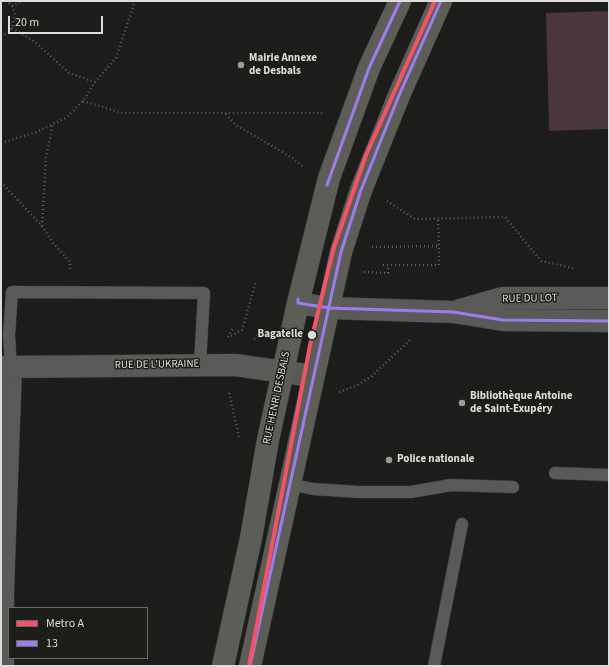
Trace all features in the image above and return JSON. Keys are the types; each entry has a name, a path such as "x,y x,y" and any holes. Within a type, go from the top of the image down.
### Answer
{"street":[{"name":"RUE HENRI DESBALS","path":"223,666 251,538 268,440 298,303 329,178 369,68 400,1"},
{"path":"250,666 341,252 361,190 400,93 441,1"},
{"name":"RUE DU LOT","path":"453,312 502,298 609,298"},
{"name":"RUE DU LOT","path":"298,303 329,308 453,312 503,320 609,321"},
{"name":"RUE DE L'UKRAINE","path":"6,367 235,366 284,371 313,376"},
{"path":"3,666 2,641 6,367"}],"lane":[{"path":"6,367 12,292 204,293 200,365"},
{"path":"555,473 609,475"},
{"path":"289,484 314,489 359,492 411,492 451,485 513,487"},
{"path":"434,666 462,524"}],"path":[{"path":"1,36 12,28 15,13 12,6 7,1"},
{"path":"12,6 22,1"},
{"path":"1,143 36,132 66,118 84,101 95,82 116,58 135,1"},
{"path":"12,28 35,42 69,73 95,82"},
{"path":"84,101 122,113 329,113"},
{"path":"226,114 236,125 291,157 306,168"},
{"path":"42,226 46,157 53,124"},
{"path":"1,182 42,226 53,243 70,262 71,292"},
{"path":"386,200 415,219 438,220 505,217 541,261 577,269"},
{"path":"383,266 439,265 438,220"},
{"path":"372,247 439,246"},
{"path":"361,272 388,273 388,266"},
{"path":"233,328 227,339 242,330 256,281"},
{"path":"337,392 356,386 372,376 410,339 417,337"}],"shaded area":[{"path":"609,11 609,129 549,131 546,13"}],"metro line":[{"name":"A","path":"249,666 310,345 334,247 366,155 435,1"}],"transit line":[{"name":"13","path":"327,185 369,68 400,1"},
{"name":"13","path":"250,666 341,252 361,190 400,93 441,1"},
{"name":"13","path":"298,299 298,303 329,308 453,312 503,320 609,321"}],"place":[{"name":"Mairie Annexe de Desbals","path":"241,65"},
{"name":"Bagatelle","path":"312,335"},
{"name":"Bibliothèque Antoine de Saint-Exupéry","path":"462,403"},
{"name":"Police nationale","path":"389,460"}]}
